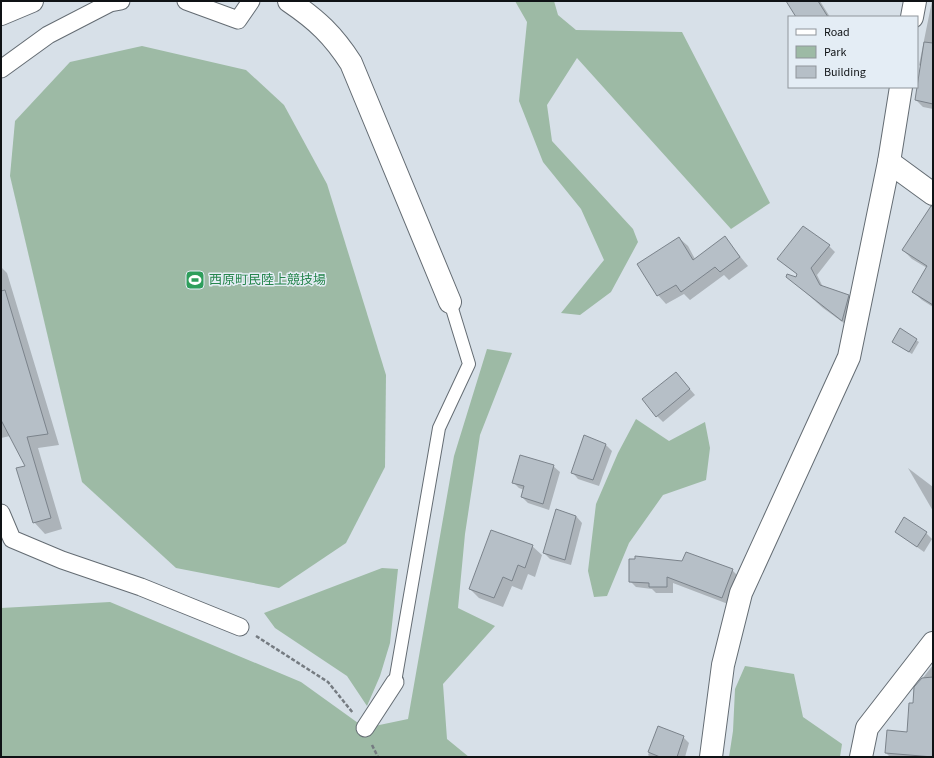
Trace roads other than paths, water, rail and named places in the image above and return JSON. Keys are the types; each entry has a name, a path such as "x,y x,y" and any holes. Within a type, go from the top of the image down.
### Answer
{"street":[{"path":"1,14 32,1"},
{"path":"1,69 48,35 110,3 120,1"},
{"path":"186,1 238,20 251,1"},
{"path":"289,1 317,22 334,38 351,64 450,302"},
{"path":"912,16 915,1"},
{"path":"711,757 723,664 741,593 849,357 889,162 901,88"},
{"path":"889,162 933,194"},
{"path":"1,513 12,539 62,560 141,587 240,627"},
{"path":"861,757 867,728 933,643"},
{"path":"365,728 395,682"}],"lane":[{"path":"395,682 439,428 469,364 450,302"}],"place":[{"name":"西原町民陸上競技場","path":"195,280"}]}
